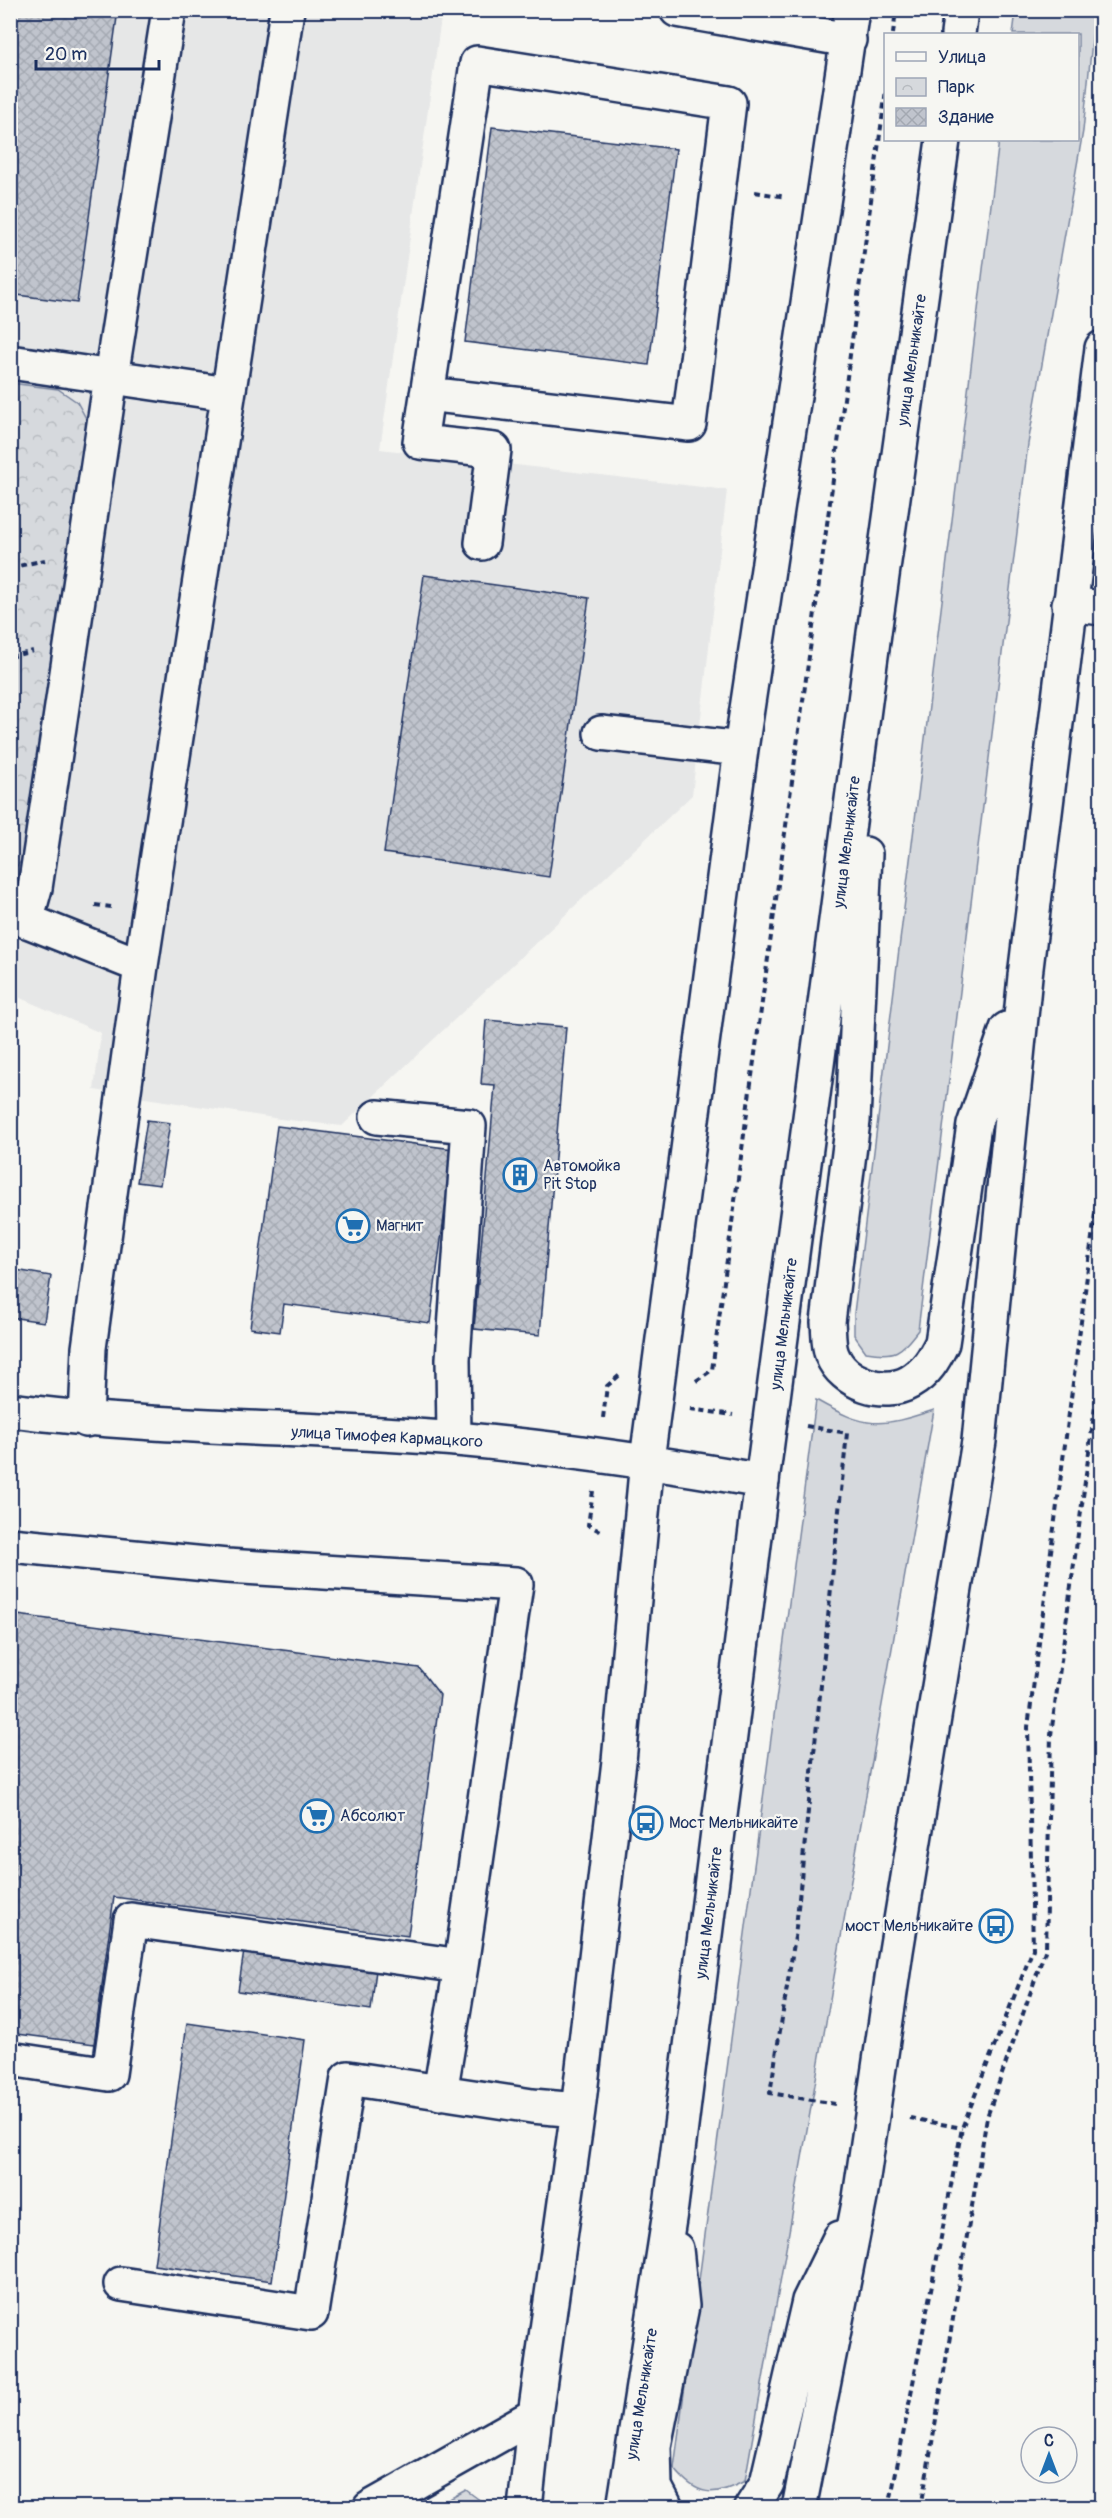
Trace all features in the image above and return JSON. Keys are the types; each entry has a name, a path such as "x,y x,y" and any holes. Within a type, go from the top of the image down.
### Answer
{"main road":[{"path":"141,966 18,917 35,888 111,377 169,10"},
{"path":"86,1420 89,1348 141,966 287,10"},
{"path":"525,2508 535,2415 578,2110 619,1761 647,1460 670,1389 741,749 851,25 677,10"},
{"path":"958,33 961,10"},
{"path":"428,394 688,424 729,103 477,63 420,442 494,450 482,543"},
{"name":"улица Мельникайте","path":"624,2508 671,2206 762,1481 874,633 943,141"},
{"path":"799,2508 860,2198 979,1441 1025,976 1101,348"},
{"path":"10,362 228,394"},
{"path":"1069,604 1101,608"},
{"path":"874,633 853,1121 828,1322 832,1355 850,1378 880,1389 909,1383 931,1365 942,1343 974,1125 1025,976"},
{"path":"601,733 741,749"},
{"path":"377,1117 469,1126 453,1359 454,1439"},
{"name":"улица Тимофея Кармацкого","path":"10,1410 86,1420 454,1439 647,1460 762,1481"},
{"path":"10,1545 226,1566 516,1584 461,1966 440,2093"},
{"path":"10,2059 109,2074 131,1920 461,1966"},
{"path":"121,2284 311,2313 348,2078 440,2093 578,2110"},
{"path":"751,2508 767,2483 809,2301 860,2198"},
{"path":"666,2508 655,2487 654,2446 682,2306 671,2206"},
{"path":"370,2508 535,2415"}],"path":[{"path":"893,33 896,10"},
{"path":"607,1386 670,1389 712,1370 884,97"},
{"path":"10,568 48,559"},
{"path":"10,657 44,648"},
{"path":"889,2508 962,2128 1032,1949 1028,1727 1101,1161"},
{"path":"921,2508 987,2117 1046,1948 1051,1735 1101,1355"},
{"path":"670,1389 690,1409 847,1433 795,1937 770,2093 962,2128"}],"shaded area":[{"path":"11,11 442,11 380,449 727,490 692,795 342,1126 280,1119 94,1090 101,1033 11,994"}],"green space":[{"path":"1016,11 1095,11 1083,131 1028,444 918,1330 902,1348 884,1354 866,1352 854,1335 854,1313 999,141 1079,141 1079,33 1013,33"},
{"path":"10,383 58,389 77,402 88,422 27,854 11,873"},
{"path":"816,1400 848,1416 874,1423 900,1420 934,1410 745,2481 715,2492 690,2485 674,2468"},
{"path":"466,2490 489,2507 435,2507"}],"building":[{"path":"10,10 118,10 77,303 10,294"},
{"path":"492,127 676,149 649,365 465,342"},
{"path":"424,575 589,598 549,877 384,853"},
{"name":"Автомойка Pit Stop","path":"486,1020 566,1027 540,1335 474,1329 495,1085 481,1084"},
{"path":"147,1120 170,1123 160,1185 137,1182"},
{"name":"Магнит","path":"277,1126 453,1149 430,1323 284,1304 280,1332 250,1328"},
{"path":"10,1269 51,1276 44,1322 10,1317"},
{"path":"10,1614 419,1668 440,1695 408,1936 114,1897 94,2044 10,2033"},
{"path":"244,1951 376,1970 371,2010 238,1991"},
{"path":"187,2023 305,2040 272,2281 154,2265"}],"place":[{"name":"Автомойка Pit Stop","path":"520,1175"},
{"name":"Магнит","path":"353,1226"},
{"name":"Абсолют","path":"317,1816"},
{"name":"Мост Мельникайте","path":"646,1823"},
{"name":"мост Мельникайте","path":"996,1926"}]}
